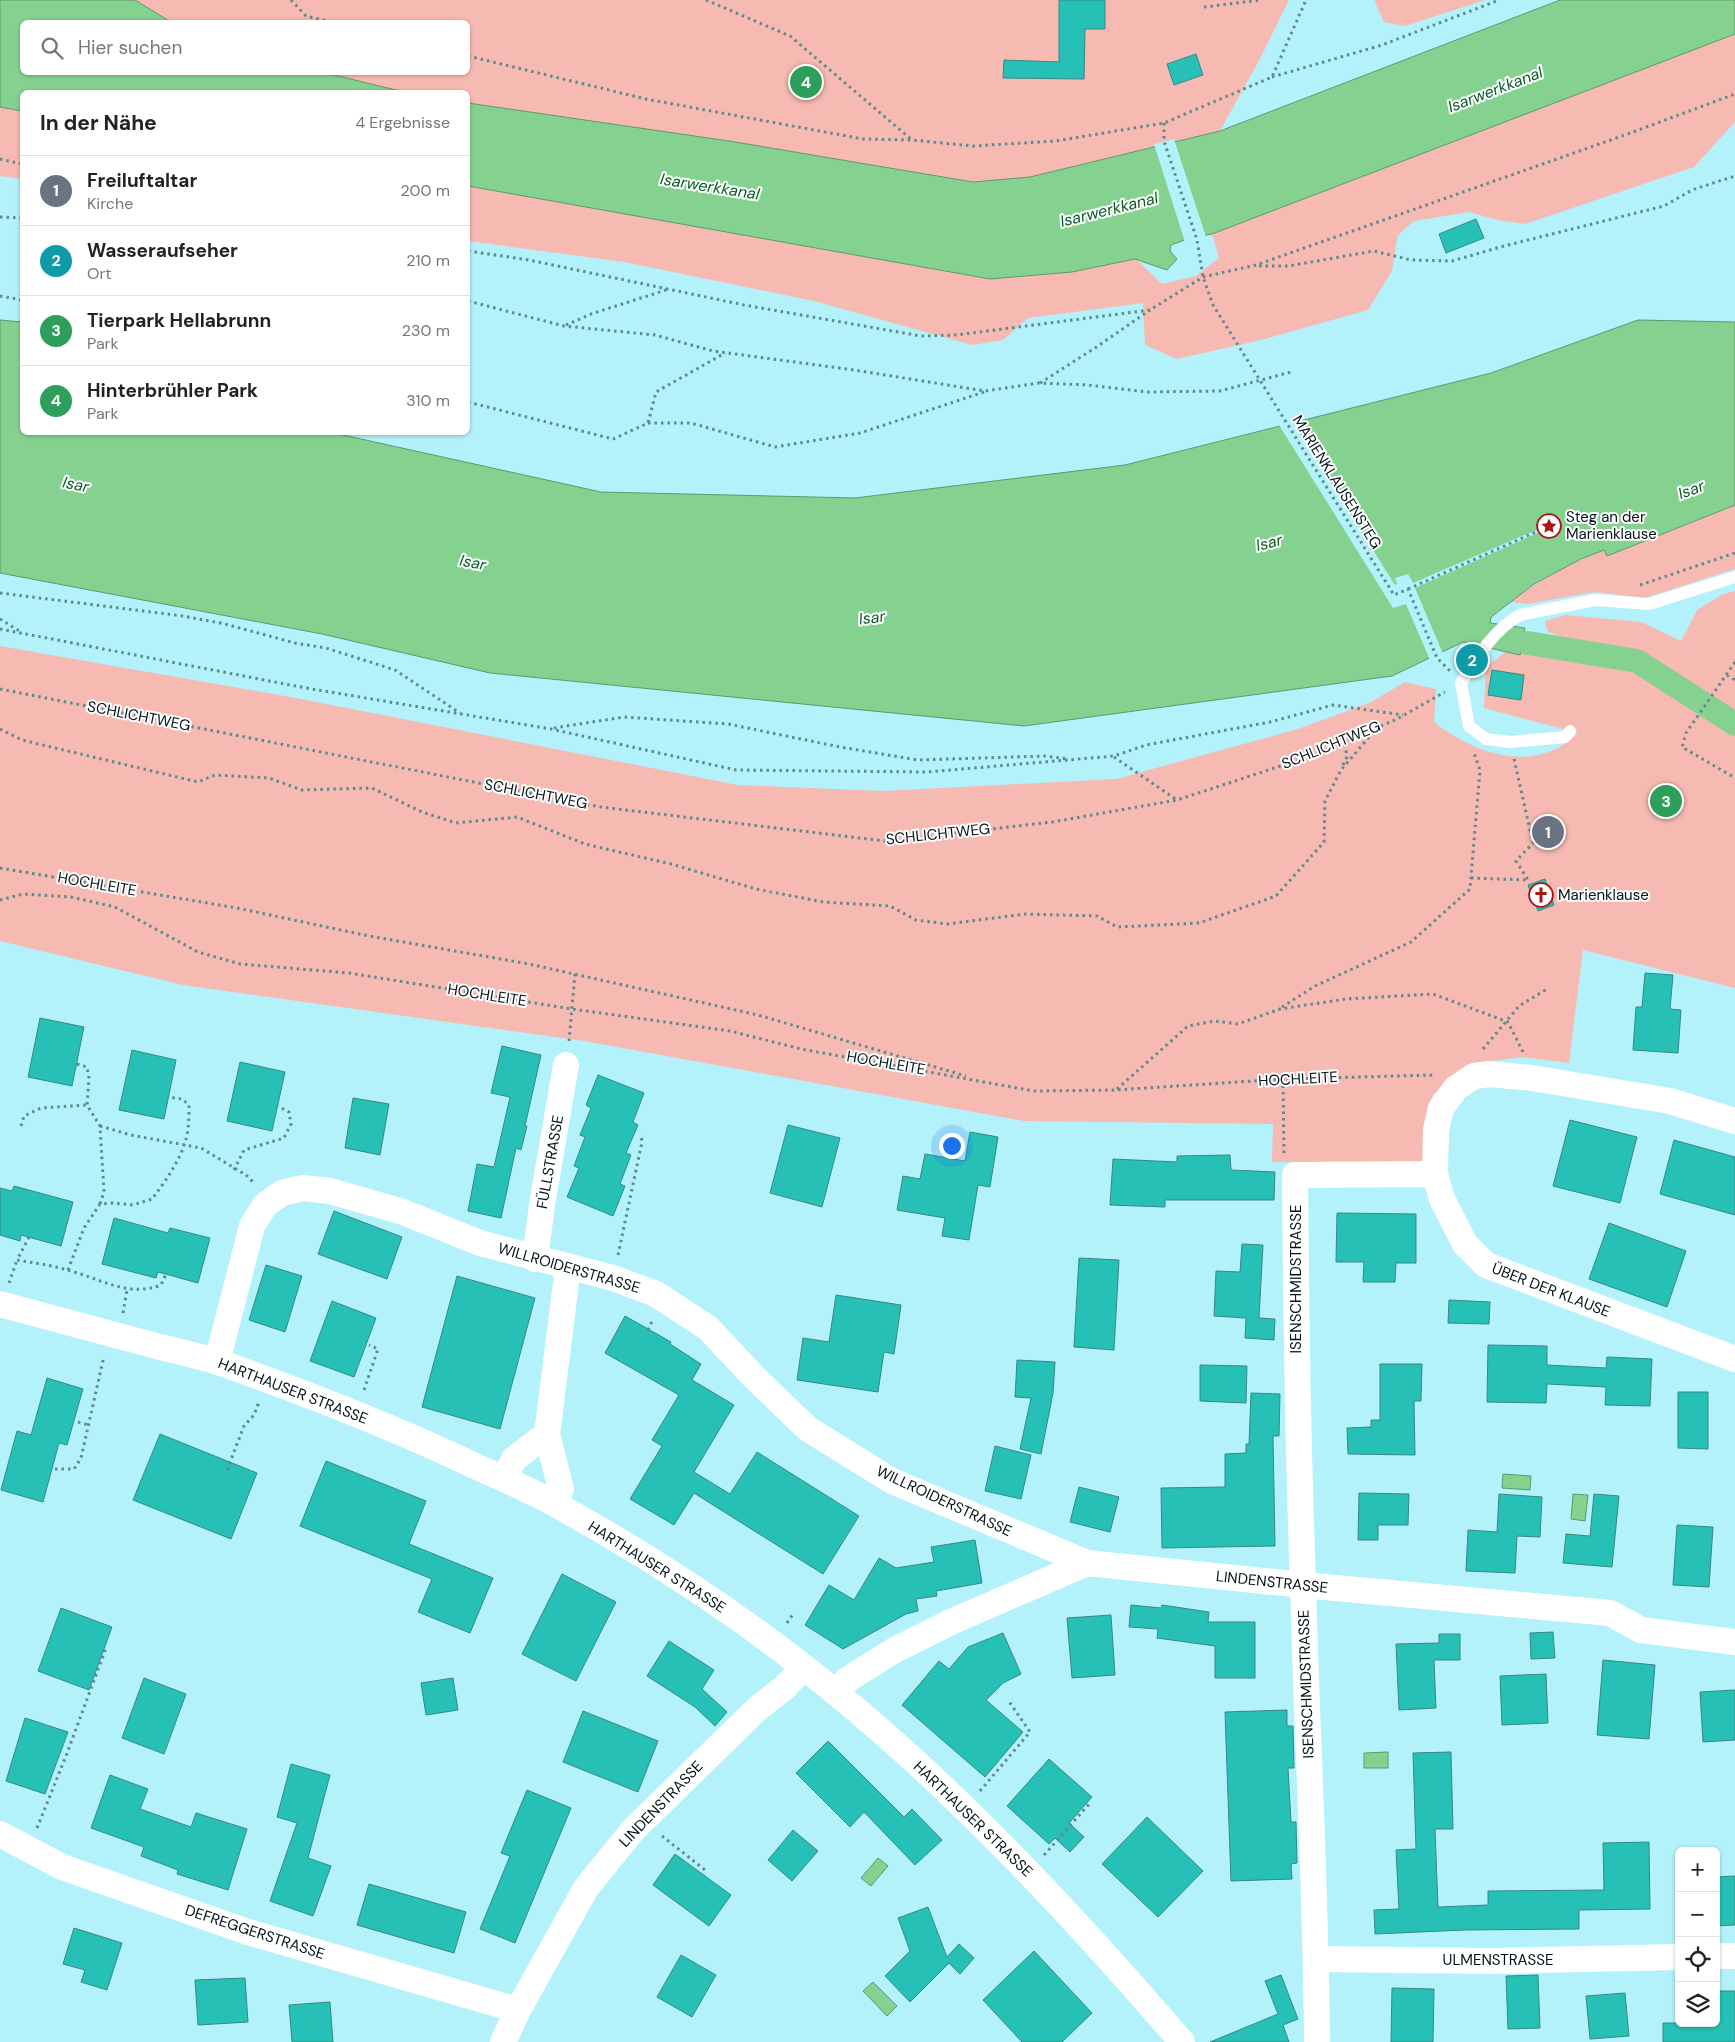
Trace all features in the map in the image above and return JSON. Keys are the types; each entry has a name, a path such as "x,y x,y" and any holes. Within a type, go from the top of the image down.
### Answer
{"street":[{"name":"FÜLLSTRASSE","path":"535,1259 542,1205 566,1065"},
{"path":"1295,1176 1435,1174 1436,1130 1441,1108 1450,1094 1463,1083 1474,1076 1489,1074 1532,1078 1670,1101 1735,1121"},
{"name":"ÜBER DER KLAUSE","path":"1435,1174 1442,1199 1465,1244 1486,1265 1735,1359"},
{"name":"ISENSCHMIDSTRASSE","path":"1295,1176 1302,1585 1316,1959 1317,2042"},
{"name":"WILLROIDERSTRASSE","path":"217,1362 252,1226 265,1205 282,1193 303,1188 330,1191 403,1212 480,1243 613,1278 656,1294 708,1328 753,1376 808,1429 892,1481 1087,1563"},
{"path":"554,1503 561,1489 547,1434 568,1267"},
{"name":"HARTHAUSER STRASSE","path":"0,1304 217,1362 355,1414 408,1435 554,1503 632,1549 700,1593 803,1667 902,1750 1028,1873 1138,1990 1182,2042"},
{"path":"504,1479 514,1459 547,1434"},
{"name":"LINDENSTRASSE","path":"836,1693 847,1680 893,1651 953,1621 1087,1563 1610,1613 1641,1630 1735,1642"},
{"name":"LINDENSTRASSE","path":"503,2042 518,2010 586,1888 633,1830 757,1709 785,1688 803,1667"},
{"name":"DEFREGGERSTRASSE","path":"0,1834 62,1867 248,1932 518,2010"},
{"path":"1720,1956 1735,1956"},
{"name":"ULMENSTRASSE","path":"1316,1959 1493,1961 1675,1957"}],"lane":[{"path":"1570,731 1565,737 1510,742 1486,739 1469,726 1461,683 1478,657 1509,621 1520,615 1594,600 1649,604 1735,577"}],"path":[{"path":"291,0 306,16 323,20"},
{"path":"706,0 790,36 912,140"},
{"path":"1204,7 1261,0"},
{"path":"1272,77 1306,0"},
{"path":"470,56 646,99 863,139 912,140 973,146 1056,141 1164,123 1272,77 1382,45 1499,0"},
{"path":"1039,384 1150,310 1203,278 1256,266 1735,94"},
{"path":"1164,123 1164,141 1197,240 1203,278"},
{"path":"0,159 20,164"},
{"path":"1256,266 1288,266 1374,250 1411,260 1452,261 1664,206 1692,190 1735,176"},
{"path":"0,216 20,218"},
{"path":"470,251 538,262 667,290 921,336 956,335 1150,310"},
{"name":"MARIENKLAUSENSTEG","path":"1203,278 1213,305 1394,594 1408,588"},
{"path":"564,326 592,314 667,290"},
{"path":"0,296 20,300"},
{"path":"470,302 564,326 655,335 725,353 854,370 985,391"},
{"path":"648,422 656,392 725,353"},
{"path":"470,403 613,439 648,422 691,424 775,447 860,433 985,391 1039,384 1088,385 1148,392 1220,391 1291,372"},
{"path":"1437,658 1408,588 1549,526"},
{"path":"1635,586 1735,553"},
{"path":"0,592 183,616 225,624 294,643 326,648 395,670 462,714"},
{"path":"0,619 24,634"},
{"path":"0,630 306,688 550,729 736,770 927,772 1114,756 1146,745 1270,722 1333,705 1404,715"},
{"path":"1735,662 1686,733 1682,747 1735,778"},
{"path":"1727,675 1735,680"},
{"name":"SCHLICHTWEG","path":"0,690 600,807 885,841 1052,822 1176,800 1317,754 1404,715 1461,683"},
{"path":"550,729 624,717 728,724 840,748 918,760 1045,756 1076,759"},
{"path":"1341,770 1378,726"},
{"path":"1280,1009 1315,986 1411,942 1470,889 1480,770 1471,741 1469,726"},
{"path":"0,729 22,740 198,782 215,774 269,778 302,790 372,788 422,812 456,823 517,816 585,844 671,864 756,889 823,902 890,906 916,920 947,924 1026,914 1097,916 1118,927 1199,923 1276,896 1324,842 1325,801 1347,757 1344,742"},
{"path":"1510,742 1533,843"},
{"path":"1114,756 1176,800"},
{"path":"1471,878 1528,880 1516,861 1541,834 1546,832"},
{"name":"HOCHLEITE","path":"0,868 237,908 369,936 529,964 758,1015 983,1081"},
{"name":"HOCHLEITE","path":"0,900 23,894 71,897 115,907 198,952 240,964 349,973 572,1009 730,1031 801,1049 1034,1091 1116,1090 1283,1079 1374,1076 1445,1075 1463,1083"},
{"path":"566,1065 575,974"},
{"path":"1477,1053 1485,1048 1508,1022 1519,1006 1547,989"},
{"path":"1116,1090 1188,1026 1215,1020 1238,1024 1280,1009 1346,998 1433,994 1508,1022 1523,1053 1532,1078"},
{"path":"68,1270 84,1228 100,1204 104,1192 100,1126 87,1105 89,1078 87,1067 77,1064"},
{"path":"1283,1079 1284,1163 1295,1176"},
{"path":"100,1204 113,1202 133,1205 152,1199 175,1164 185,1144 189,1105 182,1099 168,1097"},
{"path":"21,1126 24,1116 42,1108 87,1105"},
{"path":"234,1170 244,1150 284,1138 291,1124 289,1112 277,1106"},
{"path":"100,1126 131,1135 201,1148 234,1170 246,1175"},
{"path":"613,1278 642,1142 641,1134"},
{"path":"11,1277 17,1260 29,1237"},
{"path":"17,1260 68,1270 128,1290 151,1289 161,1285 166,1274"},
{"path":"124,1310 128,1290"},
{"path":"55,1469 74,1469 81,1458 109,1333"},
{"path":"355,1414 378,1349 369,1345"},
{"path":"227,1470 244,1426 254,1415 267,1380"},
{"path":"78,1422 89,1425"},
{"path":"788,1621 793,1614"},
{"path":"28,1849 66,1756 106,1648"},
{"path":"964,1809 1030,1732 1008,1700"},
{"path":"1028,1873 1090,1803"},
{"path":"642,1821 705,1870"}],"shaded area":[{"path":"135,0 1289,0 1261,57 1220,131 1030,177 973,182 729,141 470,103 470,90 396,90 334,75 470,75 470,20 168,20"},
{"path":"1374,0 1485,0 1405,26 1384,22"},
{"path":"1735,34 1735,122 1694,167 1525,224 1497,220 1470,212 1414,221 1398,235 1392,271 1368,310 1265,339 1177,359 1145,345 1143,303 1028,318 1003,340 972,345 814,301 624,262 470,241 470,186 990,279 1072,272 1136,259 1162,284 1196,276 1219,258 1212,234"},
{"path":"0,107 20,111 20,179 0,176"},
{"path":"1735,505 1735,569 1645,598 1594,592 1528,604 1510,602 1532,586 1567,566 1592,555 1605,550 1608,556"},
{"path":"1735,591 1735,988 1583,950 1569,1063 1523,1057 1476,1063 1433,1094 1428,1162 1272,1162 1273,1124 1024,1121 584,1041 183,985 0,941 0,646 296,698 738,785 884,791 1116,779 1298,729 1371,702 1405,682 1436,689 1434,722 1468,744 1506,756 1525,757 1544,754 1561,746 1578,733 1484,708 1486,667 1524,638 1570,640 1547,631 1545,621 1566,615 1641,622 1681,641 1697,610 1723,594"}],"water":[{"path":"0,0 135,0 168,20 20,20 20,75 334,75 396,90 20,90 20,111 0,107"},
{"name":"Isarwerkkanal","path":"1560,0 1735,0 1735,34 1212,234 1190,238 1171,245 1170,251 1177,259 1167,270 1135,259 1072,272 990,279 470,186 470,103 729,141 973,182 1030,177 1220,131"},
{"name":"Isar","path":"0,320 20,322 20,435 343,435 601,492 855,498 1125,465 1491,373 1638,320 1735,322 1735,505 1607,556 1604,550 1581,559 1534,584 1491,617 1490,623 1525,628 1520,655 1463,642 1392,676 1024,726 490,673 322,634 0,573"},
{"path":"1503,1474 1531,1476 1530,1490 1502,1488"},
{"path":"1573,1494 1588,1495 1585,1521 1571,1519"},
{"path":"1388,1752 1388,1768 1364,1768 1364,1753"},
{"path":"878,1858 888,1866 871,1886 861,1878"},
{"path":"873,1982 897,2006 887,2016 863,1991"}],"pier":[{"path":"1174,139 1206,237 1185,242 1154,144"},
{"path":"1293,422 1395,585 1397,584 1395,578 1408,574 1413,583 1550,524 1551,527 1415,588 1443,654 1430,660 1406,604 1393,608 1279,425"}],"building":[{"path":"1059,0 1105,0 1105,29 1085,29 1084,79 1003,78 1004,60 1059,62"},
{"path":"1196,54 1203,75 1174,85 1167,64"},
{"path":"1476,219 1484,238 1446,253 1439,234"},
{"path":"1492,670 1524,675 1521,700 1488,695"},
{"name":"Marienklause","path":"1545,879 1554,905 1538,911 1528,885"},
{"path":"1645,973 1673,975 1670,1009 1681,1010 1678,1053 1633,1050 1636,1007 1642,1007"},
{"path":"40,1018 84,1027 72,1086 28,1077"},
{"path":"502,1046 541,1055 525,1126 527,1126 521,1150 516,1148 501,1218 468,1211 477,1164 494,1167 510,1097 491,1093"},
{"path":"132,1050 176,1060 164,1119 119,1110"},
{"path":"240,1062 285,1072 272,1131 227,1121"},
{"path":"598,1075 644,1093 633,1122 638,1125 626,1153 631,1155 620,1184 625,1186 613,1216 567,1197 579,1168 574,1166 585,1137 580,1135 591,1108 586,1105"},
{"path":"353,1098 389,1104 380,1155 345,1148"},
{"path":"1570,1120 1637,1137 1620,1203 1553,1186"},
{"path":"788,1125 840,1138 822,1207 770,1193"},
{"path":"970,1132 998,1137 990,1187 978,1185 969,1240 942,1236 945,1218 897,1210 903,1176 920,1179 925,1154 965,1161"},
{"path":"1674,1140 1735,1157 1735,1215 1660,1194"},
{"path":"1230,1155 1231,1170 1275,1172 1274,1200 1165,1200 1165,1207 1110,1205 1113,1159 1177,1162 1177,1156"},
{"path":"14,1186 73,1202 61,1246 21,1235 20,1241 0,1235 0,1188 12,1191"},
{"path":"334,1211 402,1237 387,1279 318,1254"},
{"path":"1337,1213 1416,1214 1416,1263 1396,1263 1395,1282 1363,1282 1364,1262 1336,1262"},
{"path":"114,1218 168,1233 170,1228 210,1238 198,1283 158,1272 156,1278 102,1264"},
{"path":"1609,1223 1686,1251 1667,1307 1589,1279"},
{"path":"1242,1244 1263,1245 1259,1318 1275,1319 1274,1340 1245,1338 1246,1318 1214,1316 1216,1271 1240,1272"},
{"path":"1079,1258 1119,1260 1114,1350 1074,1347"},
{"path":"266,1265 302,1276 285,1332 249,1320"},
{"path":"457,1276 535,1298 500,1429 422,1407"},
{"path":"836,1295 901,1305 894,1354 884,1352 878,1392 797,1380 803,1338 829,1342"},
{"path":"1449,1300 1490,1302 1489,1324 1448,1323"},
{"path":"332,1301 376,1318 354,1377 310,1361"},
{"path":"625,1316 671,1342 670,1344 701,1364 692,1380 734,1405 694,1472 730,1494 757,1452 859,1516 823,1574 694,1493 674,1525 630,1499 662,1446 652,1440 679,1395 605,1353"},
{"path":"1488,1345 1547,1346 1547,1365 1606,1368 1607,1357 1652,1359 1650,1406 1605,1405 1606,1387 1547,1384 1546,1403 1487,1402"},
{"path":"1017,1360 1055,1362 1053,1393 1041,1454 1020,1449 1031,1398 1015,1397"},
{"path":"1380,1364 1422,1364 1421,1401 1414,1401 1415,1455 1348,1454 1347,1428 1371,1427 1371,1420 1380,1420"},
{"path":"1200,1365 1247,1366 1246,1403 1200,1401"},
{"path":"47,1378 83,1389 67,1445 59,1443 43,1502 1,1490 17,1431 31,1435"},
{"path":"1678,1392 1708,1392 1708,1449 1678,1448"},
{"path":"1251,1393 1280,1394 1279,1436 1273,1436 1275,1546 1162,1548 1161,1488 1225,1487 1225,1454 1246,1453 1246,1444 1249,1444"},
{"path":"160,1434 257,1473 231,1539 133,1500"},
{"path":"995,1446 1031,1455 1021,1499 985,1491"},
{"path":"326,1461 426,1501 409,1544 493,1578 470,1633 418,1612 432,1579 300,1526"},
{"path":"1079,1487 1119,1497 1110,1532 1070,1522"},
{"path":"1359,1493 1409,1494 1408,1525 1378,1525 1378,1540 1358,1540"},
{"path":"1499,1494 1542,1497 1540,1537 1517,1536 1515,1573 1466,1571 1468,1530 1497,1532"},
{"path":"1594,1494 1619,1496 1612,1567 1563,1563 1566,1534 1590,1536"},
{"path":"1677,1525 1713,1527 1709,1587 1673,1585"},
{"path":"975,1540 982,1583 936,1591 937,1596 916,1599 918,1611 906,1614 843,1649 805,1625 829,1585 854,1600 879,1558 896,1568 934,1562 931,1547"},
{"path":"562,1574 616,1602 576,1681 522,1654"},
{"path":"1131,1605 1161,1608 1162,1605 1209,1612 1208,1622 1255,1622 1255,1678 1215,1678 1215,1646 1157,1638 1158,1629 1129,1627"},
{"path":"61,1608 112,1627 89,1690 38,1671"},
{"path":"1111,1615 1115,1675 1072,1678 1067,1618"},
{"path":"1553,1632 1555,1658 1531,1659 1530,1633"},
{"path":"1003,1633 1021,1674 1003,1683 986,1700 1023,1732 985,1777 902,1705 939,1661 949,1669 968,1647"},
{"path":"1439,1634 1460,1634 1460,1660 1434,1660 1436,1708 1399,1710 1396,1644 1439,1643"},
{"path":"669,1641 714,1670 702,1689 727,1712 715,1726 695,1707 647,1676"},
{"path":"1603,1660 1655,1665 1649,1739 1597,1735"},
{"path":"1546,1674 1548,1723 1502,1725 1500,1676"},
{"path":"144,1678 186,1694 164,1754 122,1738"},
{"path":"453,1678 458,1710 426,1715 421,1683"},
{"path":"1735,1690 1735,1740 1703,1742 1700,1692"},
{"path":"1287,1710 1287,1726 1293,1726 1294,1768 1288,1768 1291,1822 1296,1822 1297,1863 1291,1864 1292,1879 1231,1881 1225,1712"},
{"path":"583,1711 658,1741 638,1792 563,1762"},
{"path":"25,1718 68,1732 45,1794 6,1781"},
{"path":"828,1741 904,1817 912,1809 942,1840 915,1865 864,1812 850,1827 796,1773"},
{"path":"1451,1752 1453,1829 1435,1829 1438,1907 1488,1905 1488,1891 1604,1890 1603,1843 1649,1842 1650,1909 1579,1910 1579,1929 1464,1930 1375,1934 1374,1910 1399,1909 1396,1850 1416,1849 1413,1753"},
{"path":"1049,1759 1092,1797 1069,1823 1084,1837 1070,1852 1055,1838 1049,1844 1007,1806"},
{"path":"291,1764 330,1775 308,1858 331,1866 313,1916 270,1901 297,1823 277,1817"},
{"path":"110,1775 148,1789 140,1809 191,1827 196,1813 247,1829 228,1890 177,1874 178,1870 141,1856 144,1847 91,1828"},
{"path":"527,1790 571,1808 515,1943 480,1929 510,1856 501,1853"},
{"path":"1147,1817 1203,1871 1158,1917 1102,1864"},
{"path":"793,1830 818,1851 792,1881 768,1860"},
{"path":"675,1854 731,1895 709,1926 653,1885"},
{"path":"1735,1876 1735,1925 1720,1926 1720,1877"},
{"path":"369,1884 466,1912 454,1953 357,1925"},
{"path":"928,1907 947,1957 959,1944 974,1958 960,1974 949,1963 910,2002 885,1976 910,1951 898,1918"},
{"path":"74,1928 122,1943 107,1990 81,1982 85,1970 63,1964"},
{"path":"1034,1951 1092,2013 1062,2042 1022,2042 983,2000"},
{"path":"681,1955 716,1975 692,2017 657,1997"},
{"path":"1281,1975 1298,2019 1283,2025 1289,2042 1210,2042 1278,2014 1265,1981"},
{"path":"1538,1975 1540,2028 1508,2029 1506,1976"},
{"path":"245,1978 248,2022 198,2025 195,1980"},
{"path":"1392,1988 1434,1989 1433,2042 1391,2042"},
{"path":"1720,1991 1735,1991 1735,2042 1663,2042 1663,2023 1675,2023 1675,2027 1720,2027"},
{"path":"1625,1993 1629,2036 1590,2039 1586,1996"},
{"path":"330,2002 333,2042 292,2042 289,2005"}],"waterway":[{"path":"1528,643 1637,661 1735,724"}],"place":[{"name":"Hinterbrühler Park","path":"806,82"},
{"name":"Steg an der Marienklause","path":"1549,526"},
{"name":"Wasseraufseher","path":"1472,660"},
{"name":"Tierpark Hellabrunn","path":"1666,801"},
{"name":"Freiluftaltar","path":"1548,832"},
{"name":"Marienklause","path":"1541,895"}]}
